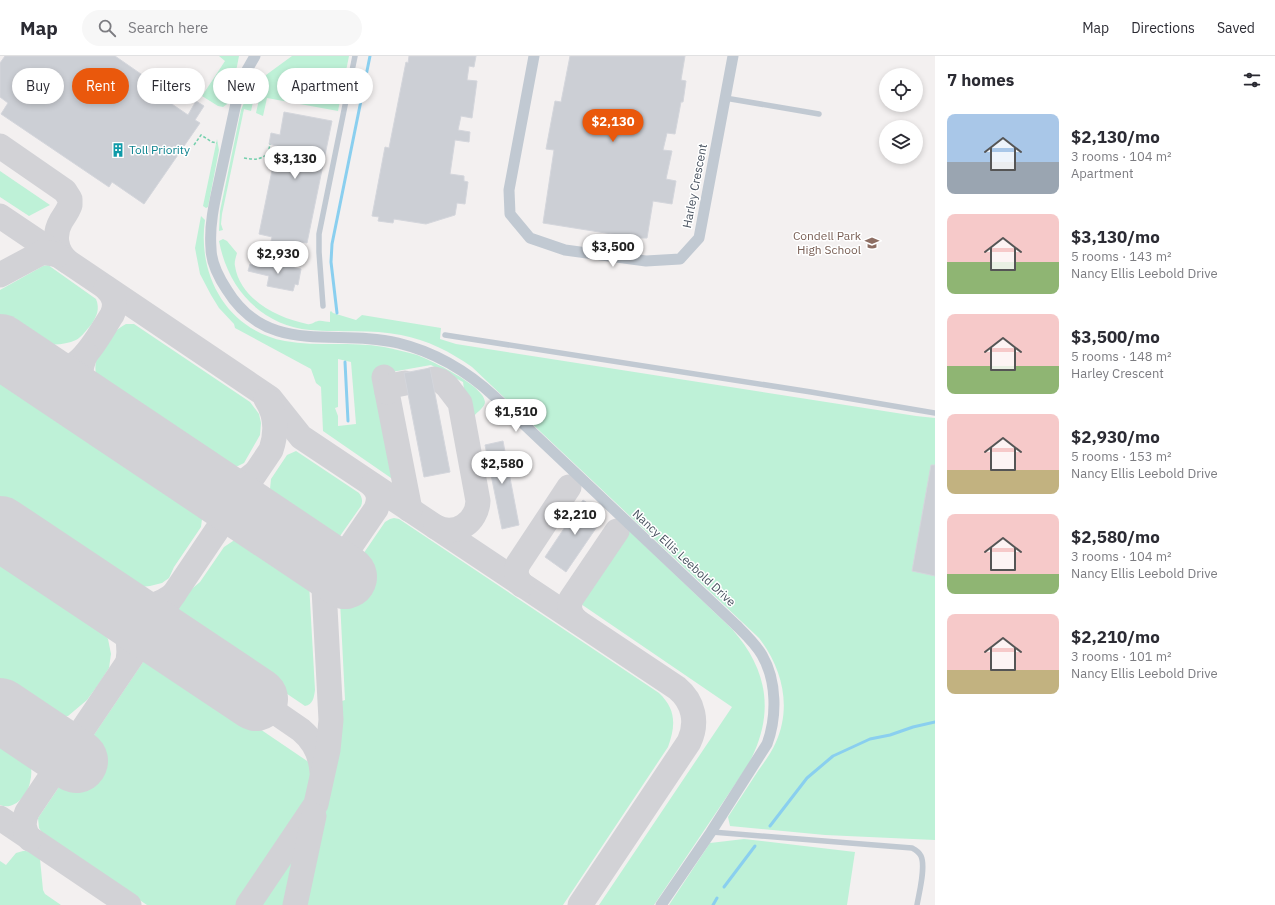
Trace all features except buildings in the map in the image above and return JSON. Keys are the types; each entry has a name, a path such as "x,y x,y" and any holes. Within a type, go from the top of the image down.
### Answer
{"street":[{"name":"Nancy Ellis Leebold Drive","path":"255,56 243,77 238,94 211,227 212,258 216,270 233,299 247,315 273,330 302,336 366,339 396,343 417,348 437,357 470,376 495,397 747,636 762,654 767,666 774,696 773,720 770,734 761,755 661,905"},
{"name":"Harley Crescent","path":"534,56 509,190 510,214 530,238 565,250 646,261 680,259 699,238 733,56"}],"lane":[{"path":"323,306 319,234 355,56"},
{"path":"725,98 818,114"},
{"path":"445,335 811,392 935,413"},
{"path":"711,832 912,848 919,852 923,862 917,905"}],"path":[{"path":"194,145 201,135 216,143"},
{"path":"244,158 256,160 261,158 268,154 270,144"}],"green space":[{"path":"219,56 239,56 237,68 220,68 225,61"},
{"path":"292,56 349,56 347,68 277,68 277,100 269,98 269,73"},
{"path":"213,79 213,103 205,98 205,91"},
{"path":"215,104 227,104 223,107"},
{"path":"244,104 253,104 251,111 244,109 222,214 221,224 223,230 219,231 220,211"},
{"path":"258,104 266,104 263,116 256,113"},
{"path":"300,104 339,104 338,111"},
{"path":"217,139 219,150 208,207 206,208 203,206"},
{"path":"0,171 50,205 29,216 0,197"},
{"path":"201,216 205,220 204,241 206,261 212,280 220,297 232,312 247,325 265,335 297,343 372,345 417,355 467,381 483,396 485,402 484,406 474,416 469,410 467,410 463,382 431,365 380,374 398,476 391,478 323,431 321,387 316,383 311,369 235,328 234,324 219,308 200,274 195,248","holes":["338,359 351,362 356,424 338,426 338,416 335,408 338,407"]},
{"path":"223,239 227,241 237,253 235,264 238,278 244,288 252,297 272,312 295,321 309,324 316,321 330,322 331,311 333,313 356,320 362,315 441,328 440,339 456,344 935,418 935,840 825,835 730,826 728,817 772,749 781,728 784,701 779,675 774,662 759,638 472,367 456,356 438,347 411,337 378,332 310,330 292,327 276,321 250,302 239,289 223,258 219,241"},
{"path":"48,265 96,299 98,306 95,319 78,339 72,342 53,344 39,342 0,317 0,290 43,266"},
{"path":"126,324 134,324 250,402 259,414 261,423 260,435 244,463 238,466 228,467 218,463 168,426 98,379 96,364 102,348 113,334"},
{"path":"0,374 185,500 195,507 200,513 202,519 201,527 174,567 169,578 162,583 150,586 141,587 125,585 0,501"},
{"path":"296,451 359,493 361,496 361,506 340,536 332,537 275,499 270,489 271,479 287,455"},
{"path":"394,518 399,519 659,693 669,705 673,718 673,724 671,739 668,747 563,905 303,905 342,720 342,701 345,700 340,601 344,602 369,568 359,560 385,522"},
{"path":"625,527 732,629 754,661 764,694 765,711 762,729 757,747 748,765 654,905 599,905 732,707 578,602 578,596"},
{"path":"242,540 309,583 315,690 313,700 308,705 305,706 176,619 175,611 188,592 200,582 224,547 233,541"},
{"path":"0,554 91,615 108,639 111,654 109,668 87,700 68,716 53,718 41,715 0,690"},
{"path":"151,655 313,765 314,781 312,795 238,905 147,905 45,837 39,828 38,818 145,659"},
{"path":"0,729 22,746 31,765 29,787 20,801 10,806 0,805"},
{"path":"744,839 855,852 847,905 669,905 710,843"},
{"path":"299,844 288,905 258,905"},
{"path":"23,851 33,853 40,859 43,890 45,894 61,905 0,905 0,861 6,865 16,853"}],"waterway":[{"path":"337,313 331,262 332,244 370,56"},
{"path":"345,362 348,421"},
{"path":"770,826 807,778 833,756 870,739 935,722"},
{"path":"724,887 755,846"},
{"path":"713,905 717,898"}],"taxiway":[{"path":"0,146 65,191 70,199 70,205 61,221 56,237 58,248 67,261"},
{"path":"0,216 270,398 301,437 677,688 683,694 691,706 694,720 692,735 689,742 580,905"},
{"path":"0,275 41,253 58,255"},
{"path":"0,345 23,361 37,368 51,371 63,370 73,365 83,357 91,347 114,311 114,300 106,288"},
{"path":"86,354 81,368 81,382 89,401 94,407 205,482 227,486 242,482 255,473"},
{"path":"384,377 410,510"},
{"path":"434,379 441,381 447,386 460,403 478,501 477,509 474,515 464,526 451,530 444,530 436,527"},
{"path":"387,392 392,386 405,383"},
{"path":"30,839 24,826 27,812 271,450 275,430 274,417 266,399"},
{"path":"248,905 316,804 328,750 331,720 324,589 326,582 376,509 378,496 372,485"},
{"path":"522,585 518,580 517,575 518,564 569,487"},
{"path":"577,621 570,611 571,599 617,531"},
{"path":"37,552 107,598 122,606 133,608 146,607 164,601 174,594"},
{"path":"102,597 115,610 124,626 127,634 129,652 128,661"},
{"path":"256,699 306,734 316,749 322,772"},
{"path":"295,905 314,816"},
{"path":"0,818 129,905"}],"runway":[{"path":"0,346 345,577"},
{"path":"0,528 256,699"},
{"path":"0,710 76,761"}],"place":[{"name":"Toll Priority","path":"118,150"},
{"name":"Condell Park High School","path":"872,243"}]}
